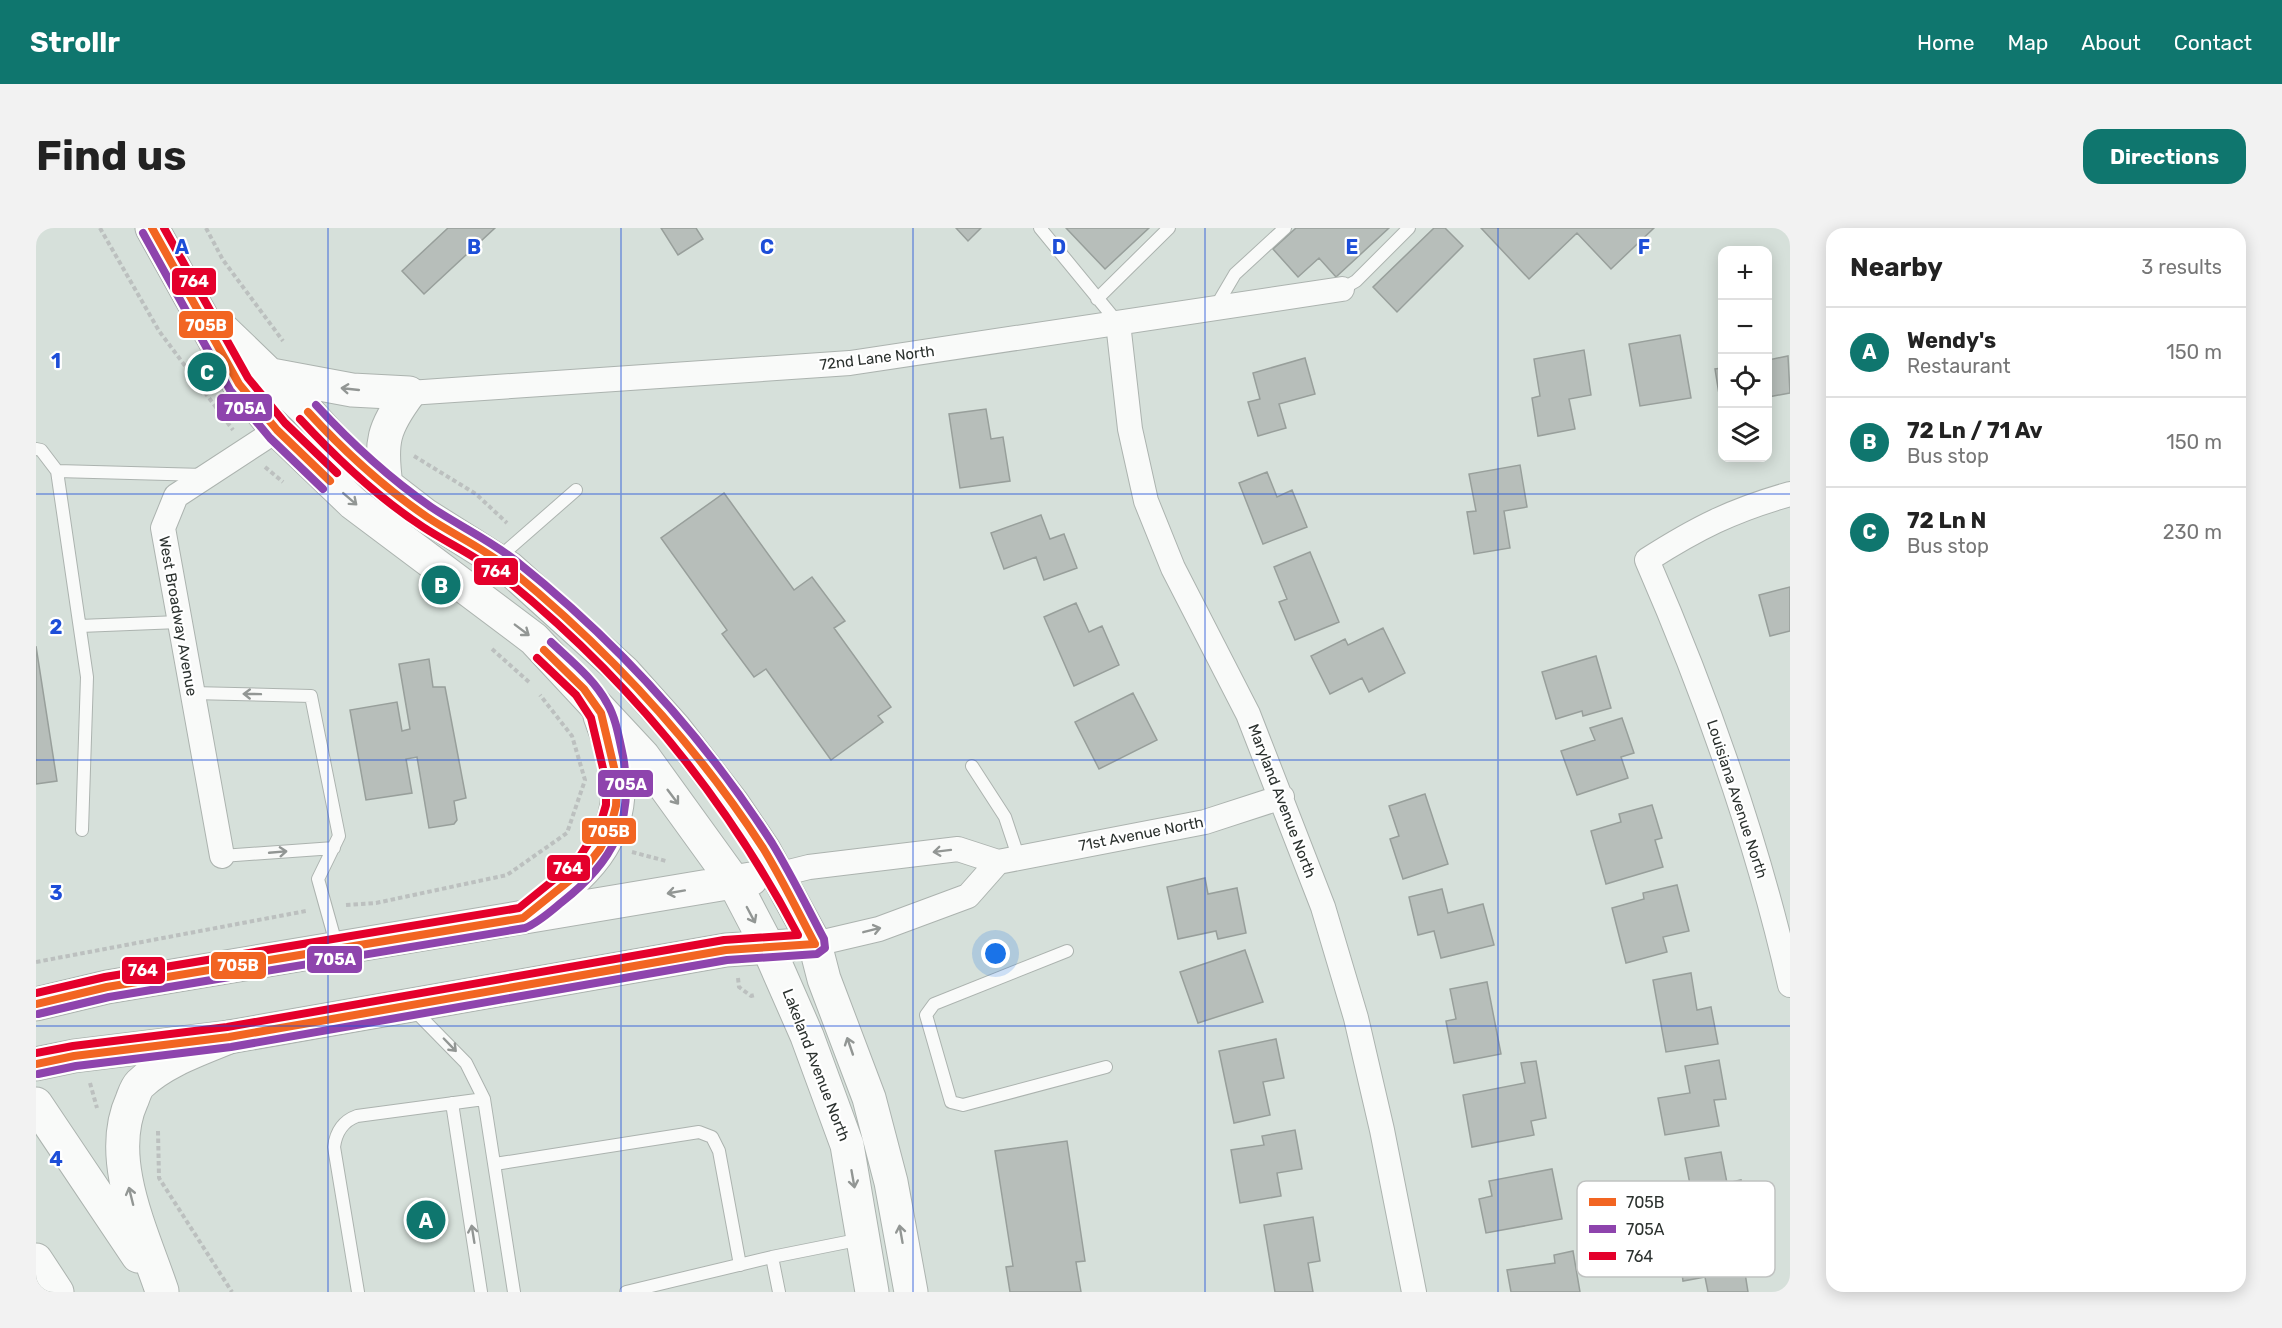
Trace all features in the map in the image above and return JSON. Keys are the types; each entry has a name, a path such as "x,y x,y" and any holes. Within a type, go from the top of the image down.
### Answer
{"main road":[{"path":"152,228 239,384 277,430 353,503 534,639 596,703 643,756 734,882 768,947"},
{"path":"192,299 266,374 308,412 345,453 425,515 509,568 631,680 675,729 733,804 777,875 815,944 824,979 868,1098 891,1182 911,1292"},
{"path":"266,374 352,390 409,393"},
{"path":"386,485 382,451 385,436 389,422 409,393"},
{"path":"277,430 308,412"},
{"path":"523,918 575,880 595,859 609,829 617,801 617,770 596,703"},
{"path":"36,1004 107,987 777,875"},
{"path":"36,1064 74,1056 230,1037 726,950 815,944"},
{"name":"Lakeland Avenue North","path":"768,947 807,1036 847,1145 872,1292"},
{"path":"163,1292 131,1198 122,1149 124,1118 139,1085 180,1057 230,1037"},
{"path":"36,1104 163,1292"},
{"path":"36,1260 57,1292"}],"street":[{"name":"72nd Lane North","path":"409,393 850,363 1342,289"},
{"name":"Maryland Avenue North","path":"1118,323 1130,429 1146,501 1173,568 1248,714 1323,907 1356,1018 1382,1130 1414,1292"},
{"name":"West Broadway Avenue","path":"222,856 163,528 176,496 277,430"},
{"name":"Louisiana Avenue North","path":"1790,494 1751,505 1698,528 1647,560 1672,617 1730,767 1775,918 1790,985"},
{"name":"71st Avenue North","path":"777,875 809,867 958,849 1009,860 1205,822 1282,797"},
{"path":"815,944 879,929 968,896 1009,860"}],"lane":[{"path":"1040,228 1118,323"},
{"path":"1097,299 1169,228"},
{"path":"1215,308 1235,274 1285,228"},
{"path":"1342,289 1356,281 1409,228"},
{"path":"36,449 41,450 57,471 87,677 82,830"},
{"path":"57,471 208,475"},
{"path":"476,594 496,560 576,490"},
{"path":"80,626 179,622"},
{"path":"192,693 311,696 339,836 318,879 338,949"},
{"path":"972,766 1005,817 1009,860"},
{"path":"222,856 334,848"},
{"path":"1067,951 934,1004 926,1015 951,1102 963,1105 1106,1067"},
{"path":"408,1004 466,1063 484,1099 514,1292"},
{"path":"358,1292 334,1147 335,1138 348,1119 357,1116 484,1099"},
{"path":"452,1103 481,1292"},
{"path":"495,1164 699,1132 712,1137 719,1151 740,1265"},
{"path":"626,1292 772,1257 863,1239"},
{"path":"772,1257 779,1292"}],"path":[{"path":"88,1079 99,1115"},
{"path":"157,1128 159,1178 232,1292"}],"building":[{"path":"448,228 495,228 424,294 402,271"},
{"path":"661,228 696,228 703,239 678,255"},
{"path":"956,228 981,228 968,241"},
{"path":"1066,228 1149,228 1105,269"},
{"path":"1296,228 1389,228 1336,277 1319,258 1298,277 1273,249"},
{"path":"1434,228 1445,228 1463,246 1397,312 1373,287"},
{"path":"1481,228 1654,228 1611,269 1577,233 1529,279"},
{"path":"1680,335 1691,398 1640,406 1629,344"},
{"path":"1584,350 1591,395 1569,399 1575,429 1538,436 1532,398 1540,396 1534,359"},
{"path":"1788,356 1790,393 1772,396 1772,359"},
{"path":"1305,358 1315,394 1279,404 1286,428 1258,436 1248,402 1260,399 1253,373"},
{"path":"1715,369 1718,369 1718,388"},
{"path":"986,409 991,439 1003,437 1010,481 960,488 949,414"},
{"path":"1520,465 1527,507 1504,511 1510,548 1474,554 1467,512 1476,511 1469,474"},
{"path":"1267,472 1277,497 1292,490 1307,527 1263,544 1239,483"},
{"path":"724,493 794,590 812,577 845,621 834,628 891,707 878,716 883,722 831,760 766,669 754,677 722,634 727,630 661,538"},
{"path":"1041,515 1050,539 1064,534 1077,568 1044,580 1036,557 1004,569 991,533"},
{"path":"1310,552 1339,622 1295,640 1279,602 1287,599 1274,567"},
{"path":"1790,587 1790,631 1770,636 1759,595"},
{"path":"1076,603 1089,632 1102,626 1119,665 1074,686 1044,617"},
{"path":"1383,628 1405,673 1369,692 1362,678 1330,694 1311,656 1345,639 1348,645"},
{"path":"36,646 57,781 36,784"},
{"path":"1596,656 1611,708 1583,716 1582,711 1556,719 1542,672"},
{"path":"429,659 433,687 445,687 466,798 454,801 457,820 454,824 429,828 417,757 406,759 412,793 366,800 350,710 397,702 402,731 410,729 399,664"},
{"path":"1133,693 1157,740 1099,769 1075,722"},
{"path":"1622,718 1634,753 1621,757 1628,778 1577,795 1561,751 1595,740 1590,728"},
{"path":"1425,794 1448,864 1403,879 1390,839 1399,836 1389,806"},
{"path":"1652,805 1662,838 1655,840 1663,867 1606,884 1591,831 1621,822 1619,814"},
{"path":"1205,878 1208,894 1237,888 1246,933 1218,939 1216,931 1178,939 1167,887"},
{"path":"1677,885 1689,931 1663,937 1667,952 1626,963 1612,908 1644,899 1643,893"},
{"path":"1442,889 1448,913 1483,904 1494,945 1441,958 1434,931 1418,935 1409,897"},
{"path":"1245,950 1263,1002 1198,1023 1180,972"},
{"path":"1691,973 1697,1010 1711,1007 1718,1044 1666,1052 1653,980"},
{"path":"1487,982 1501,1054 1454,1063 1446,1021 1456,1019 1450,989"},
{"path":"1276,1039 1284,1078 1263,1082 1270,1115 1234,1123 1219,1051"},
{"path":"1719,1060 1726,1099 1714,1100 1719,1126 1665,1135 1658,1098 1690,1093 1685,1066"},
{"path":"1536,1061 1546,1118 1531,1121 1534,1135 1472,1147 1463,1095 1525,1083 1521,1063"},
{"path":"1295,1130 1302,1169 1277,1173 1281,1196 1240,1203 1231,1150 1264,1145 1262,1136"},
{"path":"1067,1141 1085,1261 1076,1262 1081,1292 1010,1292 1006,1267 1013,1266 995,1151"},
{"path":"1721,1152 1727,1181 1689,1181 1685,1158"},
{"path":"1552,1169 1562,1219 1486,1233 1479,1199 1492,1196 1489,1181"},
{"path":"1313,1217 1320,1261 1308,1263 1313,1292 1275,1292 1264,1225"},
{"path":"1573,1251 1580,1292 1511,1292 1507,1270 1555,1263 1554,1255"},
{"path":"1682,1277 1705,1277 1683,1281"},
{"path":"1705,1277 1746,1277 1748,1292 1708,1292"}],"transit line":[{"name":"705B","path":"152,228 239,384 277,430 330,481"},
{"name":"764","path":"164,228 248,378 285,423 337,473"},
{"name":"705A","path":"143,233 230,390 270,438 323,489"},
{"name":"705A","path":"38,1074 76,1066 231,1047 727,960 817,954 825,948 824,939 772,843 717,765 655,692 588,623 553,591 506,553 431,507 400,484 343,433 316,405"},
{"name":"705B","path":"36,1064 74,1056 229,1037 726,950 815,944 770,860 737,809 679,735 615,665 582,632 511,570 491,555 427,517 380,481 308,412"},
{"name":"764","path":"36,1053 73,1046 227,1027 724,940 798,935 738,834 705,787 669,741 591,655 503,577 484,563 423,527 374,490 328,449 300,419"},
{"name":"705A","path":"38,1014 109,997 525,928 540,920 580,887 607,855 616,838 626,801 623,756 610,709 589,678 551,642"},
{"name":"705B","path":"36,1004 107,987 523,918 585,868 600,849 610,829 616,806 617,780 601,713 584,689 544,650"},
{"name":"764","path":"36,993 105,977 519,908 577,861 600,825 606,805 606,781 591,718 576,695 537,658"}],"place":[{"name":"72 Ln N","path":"207,372"},
{"name":"72 Ln / 71 Av","path":"441,585"},
{"name":"Wendy's","path":"426,1220"}]}
